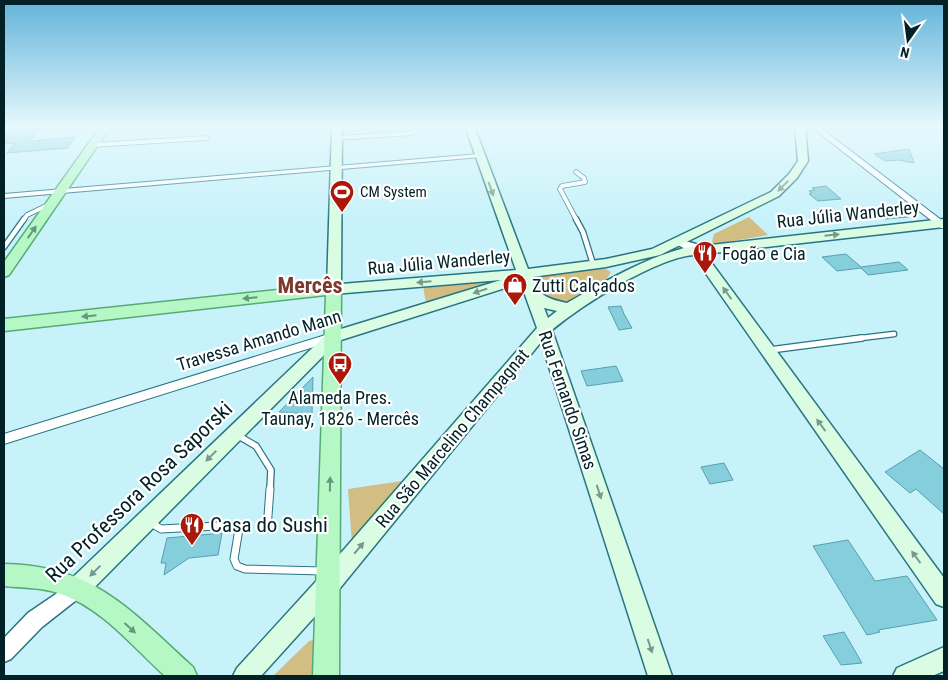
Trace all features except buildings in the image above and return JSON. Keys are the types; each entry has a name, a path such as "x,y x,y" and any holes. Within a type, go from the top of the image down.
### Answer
{"main road":[{"path":"5,268 84,158"},
{"path":"326,676 336,158"},
{"name":"Rua Fernando Simas","path":"480,158 532,294 660,676"},
{"path":"678,242 775,194 794,176 803,161 803,158"},
{"name":"Rua Júlia Wanderley","path":"696,250 943,224"},
{"path":"700,231 704,240 716,248"},
{"name":"Rua Júlia Wanderley","path":"4,325 334,289 525,274 599,264 638,256 656,252 678,242"},
{"path":"696,250 944,596"},
{"name":"Rua São Marcelino Champagnat","path":"245,676 544,329 569,308 609,285 669,257 696,250"},
{"path":"599,264 614,265 618,270 609,285"},
{"name":"Travessa Amando Mann","path":"333,337 512,281 525,274"},
{"path":"532,294 548,304 569,308"},
{"name":"Rua Professora Rosa Saporski","path":"78,588 333,337"},
{"path":"521,356 538,353 554,358"},
{"path":"4,576 44,578 78,588 102,604 184,676"},
{"path":"905,676 944,659"}],"street":[{"path":"4,196 458,158"},
{"path":"855,158 943,224"},
{"path":"678,242 692,246 696,250"},
{"name":"Travessa Amando Mann","path":"4,439 333,337"},
{"path":"287,351 300,358 304,364"},
{"name":"Rua Professora Rosa Saporski","path":"4,652 41,615 78,588"}],"lane":[{"path":"576,172 586,182 562,186 560,189 599,264"},
{"path":"4,246 27,215 52,203"},
{"path":"768,350 894,334"},
{"path":"234,433 256,446 272,470 267,529"},
{"path":"146,520 161,529 236,525 239,529 234,560 237,566 245,569 328,578"}],"shaded area":[{"path":"749,217 768,235 714,244 712,242 714,234"},
{"path":"602,267 611,272 606,280 577,295 553,314 541,276"},
{"path":"511,276 426,303 423,286"},
{"path":"402,481 352,544 348,489"},
{"path":"314,640 316,645 314,676 273,676 309,641"}],"place":[{"name":"CM System","path":"342,213"},
{"name":"Fogão e Cia","path":"705,274"},
{"name":"Zutti Calçados","path":"515,306"},
{"name":"Alameda Pres. Taunay, 1826 - Mercês","path":"340,385"},
{"name":"Casa do Sushi","path":"192,546"}],"district":[{"name":"Mercês","path":"310,285"}]}
